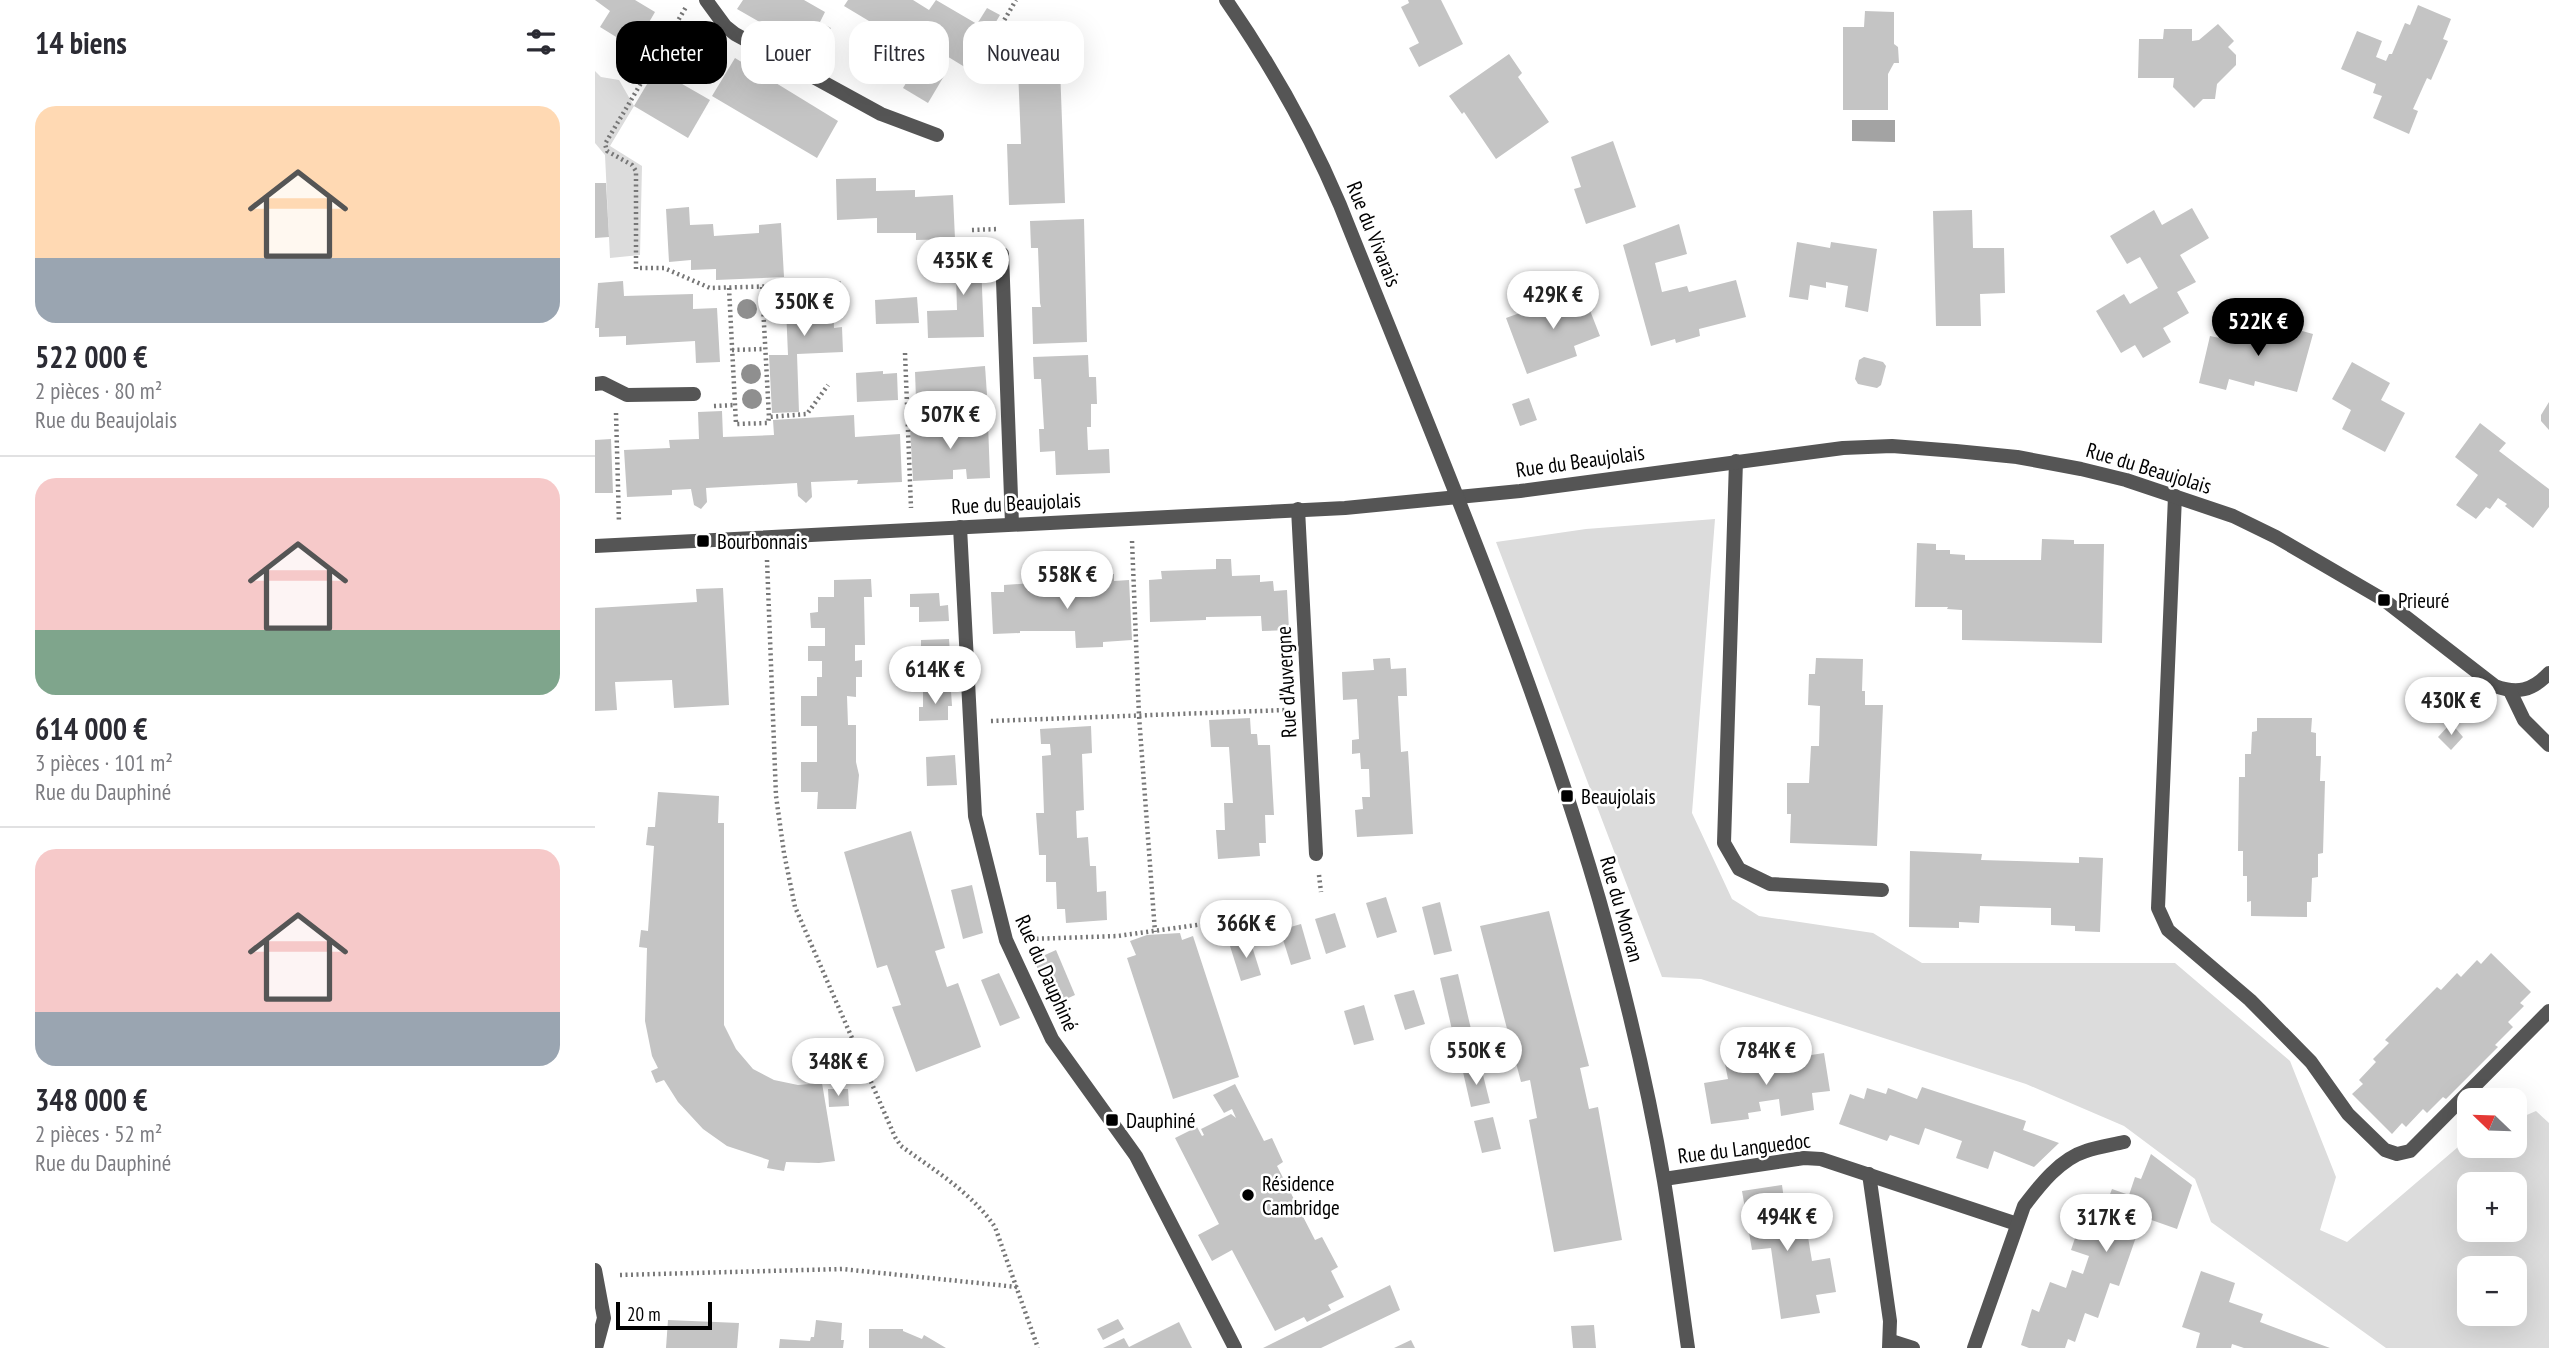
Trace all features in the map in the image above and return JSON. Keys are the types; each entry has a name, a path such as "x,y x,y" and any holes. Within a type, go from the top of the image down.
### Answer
{"street":[{"path":"706,0 725,26 735,34 881,114 937,135"},
{"name":"Rue du Vivarais","path":"1226,0 1266,61 1320,158 1455,497"},
{"path":"1002,254 1013,524"},
{"path":"595,384 603,383 627,395 694,394"},
{"name":"Rue du Beaujolais","path":"595,546 1345,508 1520,491 1843,448 1892,446 2017,457 2081,469 2233,516 2341,573 2384,600 2484,679 2509,691"},
{"path":"1736,461 1724,843 1739,869 1770,884 1882,891"},
{"path":"2175,496 2158,908 2168,930 2250,1000 2318,1070 2348,1114 2385,1150 2397,1154 2410,1152 2549,1011"},
{"name":"Rue du Morvan","path":"1455,497 1515,647 1578,831 1627,1006 1664,1179 1689,1348"},
{"name":"Rue d'Auvergne","path":"1298,509 1316,854"},
{"name":"Rue du Dauphiné","path":"960,527 975,816 1006,940 1052,1039 1136,1156 1235,1348"},
{"path":"2549,673 2537,685 2522,691 2509,691 2524,720 2549,745"},
{"path":"1974,1348 2024,1206 2067,1160 2084,1152 2124,1142"},
{"name":"Rue du Languedoc","path":"1664,1179 1804,1158 1821,1159 2017,1224"},
{"path":"1869,1174 1890,1321 1890,1345 1913,1348"},
{"path":"596,1273 604,1318 596,1348"}],"path":[{"path":"691,0 605,144 607,150 632,165 636,171 638,268 664,268 710,288 780,286"},
{"path":"1004,21 1016,0"},
{"path":"729,288 736,424 768,423 762,287"},
{"path":"732,350 765,349"},
{"path":"905,353 911,530"},
{"path":"769,417 807,414 828,385"},
{"path":"615,389 620,545"},
{"path":"723,406 735,405"},
{"path":"1132,518 1139,716 1155,932"},
{"path":"767,537 776,796 795,906 895,1137 901,1146 985,1212 995,1227 1038,1348"},
{"path":"969,722 1309,709"},
{"path":"1006,940 1118,936 1239,919"},
{"path":"596,1273 842,1269 1017,1287"}],"shaded area":[{"path":"595,71 601,77 616,80 616,84 621,84 634,106 610,146 642,166 640,255 610,258 605,155 595,143"},
{"path":"1852,120 1895,120 1895,142 1852,141"},
{"path":"1715,519 1692,813 1732,899 1759,916 1873,933 1922,963 2175,963 2290,1061 2336,1177 2320,1230 2347,1242 2457,1148 2457,1158 2527,1158 2527,1115 2536,1111 2549,1123 2549,1348 2386,1348 2211,1222 2195,1179 2124,1126 2026,1084 1701,979 1662,977 1496,542 1586,529"}],"building":[{"path":"595,0 635,0 655,12 650,21 616,21 616,37 600,27 610,11"},
{"path":"743,0 804,0 825,12 820,21 758,21 737,9"},
{"path":"848,0 913,0 929,10 936,0 972,21 963,21 963,66 949,57 949,21 869,21 844,6"},
{"path":"1408,0 1441,0 1463,44 1419,67 1409,48 1419,43 1401,7 1409,3"},
{"path":"2418,5 2451,19 2443,39 2448,41 2431,80 2427,78 2413,109 2418,111 2409,134 2373,118 2382,96 2373,93 2376,84 2341,69 2357,31 2382,41 2376,57 2386,61 2389,54 2392,54 2405,23 2410,25"},
{"path":"987,8 1000,15 996,21 979,21"},
{"path":"1865,11 1894,12 1894,44 1898,47 1899,63 1894,63 1888,74 1888,110 1843,110 1843,27 1864,27"},
{"path":"2218,24 2234,41 2228,47 2236,55 2236,65 2217,84 2215,99 2203,99 2194,108 2173,87 2174,78 2138,78 2139,39 2163,39 2164,29 2192,29 2192,41 2199,40"},
{"path":"1509,54 1522,73 1518,77 1549,122 1496,159 1464,112 1462,114 1449,96"},
{"path":"735,58 741,62 741,84 778,84 838,121 817,158 712,96 719,84 727,84 727,71"},
{"path":"647,84 682,84 710,100 688,138 634,106"},
{"path":"905,84 939,84 928,103 903,88"},
{"path":"1019,84 1061,84 1065,203 1009,205 1007,144 1021,144"},
{"path":"1613,141 1636,207 1586,224 1574,189 1581,187 1571,157"},
{"path":"876,178 876,191 915,190 915,197 953,195 955,239 916,240 916,233 877,233 877,218 837,220 836,179"},
{"path":"595,183 606,183 609,237 595,238"},
{"path":"689,207 690,225 713,224 714,236 759,233 759,225 781,223 784,277 716,280 716,269 691,270 691,260 669,262 666,209"},
{"path":"2192,208 2209,238 2180,255 2196,282 2177,292 2189,313 2163,328 2171,342 2143,358 2135,345 2121,353 2096,311 2124,294 2130,304 2158,288 2140,257 2127,264 2110,236 2154,210 2162,225"},
{"path":"1972,210 1973,248 2004,248 2005,293 1980,294 1981,326 1936,326 1933,211"},
{"path":"1084,219 1087,342 1033,344 1032,307 1041,307 1038,248 1031,248 1030,221"},
{"path":"1679,224 1687,254 1655,263 1662,292 1687,286 1689,292 1736,280 1746,317 1699,329 1700,336 1651,346 1623,245"},
{"path":"980,238 984,337 928,338 927,311 957,310 955,239"},
{"path":"1797,242 1830,248 1831,242 1877,249 1868,312 1845,307 1848,286 1826,282 1826,288 1810,285 1808,300 1789,297"},
{"path":"623,281 624,296 693,294 693,309 717,308 720,362 696,363 695,341 626,345 626,336 599,337 599,328 595,328 598,283"},
{"path":"841,281 841,305 833,306 834,328 842,327 843,352 797,354 799,412 772,413 769,355 788,355 785,285"},
{"path":"1582,290 1600,336 1574,346 1577,356 1527,374 1506,318"},
{"path":"917,297 919,323 876,324 875,300"},
{"path":"2270,322 2313,334 2297,392 2255,381 2254,386 2229,379 2226,390 2199,383 2210,336 2239,342 2242,327 2267,332"},
{"path":"1088,355 1089,377 1096,377 1097,404 1091,404 1091,427 1087,427 1088,450 1109,449 1110,473 1056,475 1055,451 1040,452 1039,429 1044,429 1041,379 1034,379 1033,357"},
{"path":"1864,357 1883,362 1886,366 1881,385 1877,388 1858,384 1855,379 1859,360"},
{"path":"2352,362 2390,383 2381,400 2405,413 2385,452 2342,429 2351,410 2332,399"},
{"path":"985,366 987,395 916,399 915,372"},
{"path":"883,371 883,374 897,373 898,400 857,402 856,373"},
{"path":"1529,398 1537,420 1520,426 1512,404"},
{"path":"2549,402 2549,430 2541,421 2541,415"},
{"path":"722,411 723,437 774,435 773,420 854,415 855,437 900,434 902,482 811,482 812,497 806,503 798,496 797,483 706,488 707,502 701,509 694,505 691,489 672,490 672,495 627,497 624,450 670,448 669,440 699,439 698,412"},
{"path":"988,423 990,478 967,479 966,469 953,470 953,479 913,481 910,427"},
{"path":"2480,423 2506,443 2499,451 2549,489 2549,507 2533,528 2498,498 2490,509 2486,507 2476,519 2456,505 2478,475 2455,457"},
{"path":"611,439 613,493 595,493 595,440"},
{"path":"2042,539 2074,540 2074,544 2104,544 2102,643 1962,640 1962,610 1947,609 1948,607 1915,607 1917,543 1936,544 1936,550 1950,550 1950,554 1965,555 1965,560 2041,560"},
{"path":"1216,559 1231,559 1232,576 1260,575 1260,582 1273,581 1274,591 1287,590 1289,630 1262,631 1261,616 1150,622 1149,580 1162,579 1161,571 1216,569"},
{"path":"1100,574 1114,574 1114,581 1129,580 1132,640 1103,642 1103,647 1076,648 1075,631 993,634 991,592 1004,592 1004,585 1032,583 1032,589 1046,588 1047,594 1074,593 1073,585 1100,584"},
{"path":"871,579 872,597 864,597 865,645 855,645 855,661 862,660 862,677 856,677 856,697 847,696 848,725 856,725 856,762 859,775 856,809 817,809 818,792 801,792 801,762 817,762 817,726 801,726 801,696 817,696 817,677 822,677 822,661 808,661 808,646 825,646 825,628 811,628 810,613 818,612 818,597 834,597 834,580"},
{"path":"723,588 729,705 674,708 672,680 615,682 617,710 595,711 595,608 697,602 696,589"},
{"path":"939,593 940,606 948,605 949,621 919,622 919,607 910,607 910,594"},
{"path":"949,639 950,655 921,655 921,640"},
{"path":"1390,658 1391,669 1406,668 1407,696 1398,696 1401,752 1408,751 1413,834 1357,837 1355,810 1363,809 1362,797 1370,797 1369,769 1361,769 1360,753 1352,754 1352,740 1359,739 1357,699 1343,700 1342,672 1374,670 1373,659"},
{"path":"1816,658 1863,659 1862,691 1865,691 1865,705 1883,705 1877,846 1790,843 1791,814 1787,814 1787,783 1809,783 1811,746 1819,746 1820,706 1808,705 1809,674 1815,674"},
{"path":"951,691 952,706 948,706 948,720 919,721 923,692"},
{"path":"1250,718 1251,734 1257,734 1258,745 1270,745 1274,815 1265,815 1266,843 1259,843 1260,856 1218,859 1216,830 1225,830 1224,803 1233,803 1229,747 1211,747 1209,720"},
{"path":"2257,718 2312,718 2311,732 2316,733 2316,756 2321,756 2320,781 2325,781 2323,853 2318,854 2318,877 2312,878 2307,917 2251,916 2251,901 2247,902 2243,851 2238,851 2239,777 2245,777 2245,754 2251,754 2252,732 2257,731"},
{"path":"2451,723 2463,737 2451,750 2438,737"},
{"path":"1091,726 1092,753 1082,754 1084,810 1076,811 1077,838 1088,837 1090,866 1096,866 1097,892 1106,891 1107,920 1066,923 1065,909 1057,909 1056,882 1046,882 1046,855 1039,855 1036,813 1044,813 1042,756 1051,755 1050,744 1041,744 1040,729"},
{"path":"955,755 957,785 927,786 926,757"},
{"path":"658,792 719,796 718,823 724,823 724,1025 736,1049 753,1069 774,1080 798,1085 822,1083 835,1161 786,1162 784,1171 767,1168 769,1160 727,1146 703,1129 678,1102 664,1080 656,1083 651,1071 658,1068 652,1056 645,1021 647,948 639,947 641,930 648,931 654,846 646,845 648,827 655,827"},
{"path":"911,831 945,948 935,951 947,987 958,983 981,1047 916,1072 892,1007 901,1005 887,965 877,968 844,852"},
{"path":"1910,851 1982,854 1981,860 2079,863 2079,857 2103,858 2100,932 2075,931 2075,926 2051,925 2051,908 1980,906 1979,923 1959,922 1959,928 1909,927"},
{"path":"972,885 983,933 963,939 951,890"},
{"path":"1386,897 1397,932 1377,938 1366,903"},
{"path":"1440,902 1452,951 1434,955 1422,907"},
{"path":"1549,911 1589,1066 1580,1068 1589,1109 1598,1107 1622,1240 1554,1252 1529,1120 1537,1118 1530,1080 1521,1082 1480,926"},
{"path":"1335,913 1346,947 1326,954 1315,919"},
{"path":"1301,924 1311,959 1291,965 1280,930"},
{"path":"1180,933 1182,940 1193,936 1239,1077 1173,1099 1127,958 1136,955 1130,941 1147,935"},
{"path":"1250,940 1261,975 1241,981 1230,946"},
{"path":"1056,950 1075,995 1053,1005 1034,960"},
{"path":"2491,953 2531,992 2520,1003 2524,1006 2508,1022 2513,1027 2495,1045 2498,1047 2446,1099 2443,1097 2427,1113 2423,1109 2406,1127 2402,1123 2392,1134 2352,1094 2363,1084 2359,1080 2376,1062 2373,1059 2389,1043 2385,1040 2437,987 2441,990 2457,973 2461,977 2477,960 2481,964"},
{"path":"999,973 1020,1018 1000,1026 981,980"},
{"path":"1458,974 1471,1029 1453,1034 1440,978"},
{"path":"1414,990 1425,1024 1405,1030 1394,995"},
{"path":"1364,1005 1374,1040 1354,1045 1344,1011"},
{"path":"1824,1053 1830,1091 1812,1093 1814,1110 1781,1116 1779,1099 1759,1102 1761,1111 1748,1113 1749,1119 1711,1124 1704,1083 1728,1079 1724,1059 1752,1054 1753,1064"},
{"path":"1481,1067 1490,1103 1471,1107 1463,1072"},
{"name":"Résidence Cambridge","path":"1235,1084 1264,1141 1272,1138 1283,1162 1277,1166 1315,1240 1322,1237 1338,1267 1331,1271 1344,1297 1328,1305 1331,1310 1307,1322 1304,1317 1275,1331 1232,1250 1212,1261 1198,1235 1219,1224 1175,1138 1197,1127 1202,1136 1204,1135 1201,1129 1231,1114 1236,1118 1232,1109 1224,1113 1213,1095"},
{"path":"1922,1087 2026,1121 2023,1130 2059,1143 2034,1167 1994,1151 1988,1169 1956,1158 1962,1141 1925,1128 1919,1145 1890,1135 1887,1141 1839,1124 1850,1094 1864,1099 1867,1088 1886,1094 1888,1088 1917,1099"},
{"path":"828,1089 848,1089 849,1106 829,1107"},
{"path":"1493,1117 1501,1149 1482,1153 1474,1121"},
{"path":"2151,1154 2192,1185 2177,1229 2143,1217 2119,1286 2110,1283 2098,1318 2085,1313 2075,1342 2068,1339 2065,1348 2029,1348 2021,1345 2032,1309 2039,1312 2050,1282 2066,1288 2072,1270 2083,1274 2089,1256 2071,1250 2082,1217 2099,1223 2112,1189 2129,1195 2135,1177 2141,1179"},
{"path":"1782,1185 1788,1228 1806,1225 1812,1261 1830,1258 1836,1292 1816,1295 1820,1313 1781,1319 1771,1248 1752,1250 1742,1191"},
{"path":"2201,1271 2235,1283 2229,1302 2263,1314 2260,1322 2330,1348 2244,1348 2232,1344 2231,1348 2196,1348 2200,1333 2182,1327"},
{"path":"1390,1285 1400,1310 1321,1348 1263,1348"},
{"path":"1118,1319 1124,1329 1103,1340 1097,1329"},
{"path":"668,1320 739,1323 737,1348 666,1348"},
{"path":"816,1320 842,1323 843,1348 779,1348 780,1339 810,1341 811,1337 814,1337"},
{"path":"1179,1322 1192,1348 1103,1348 1124,1338 1129,1347"},
{"path":"1594,1325 1596,1348 1573,1348 1571,1326"},
{"path":"869,1329 903,1329 922,1339 924,1335 946,1348 869,1348"},
{"path":"1411,1340 1415,1348 1394,1348"}],"place":[{"name":"Bourbonnais","path":"703,541"},
{"name":"Prieuré","path":"2384,600"},
{"name":"Beaujolais","path":"1567,796"},
{"name":"Dauphiné","path":"1112,1120"},
{"name":"Résidence Cambridge","path":"1248,1195"}]}
